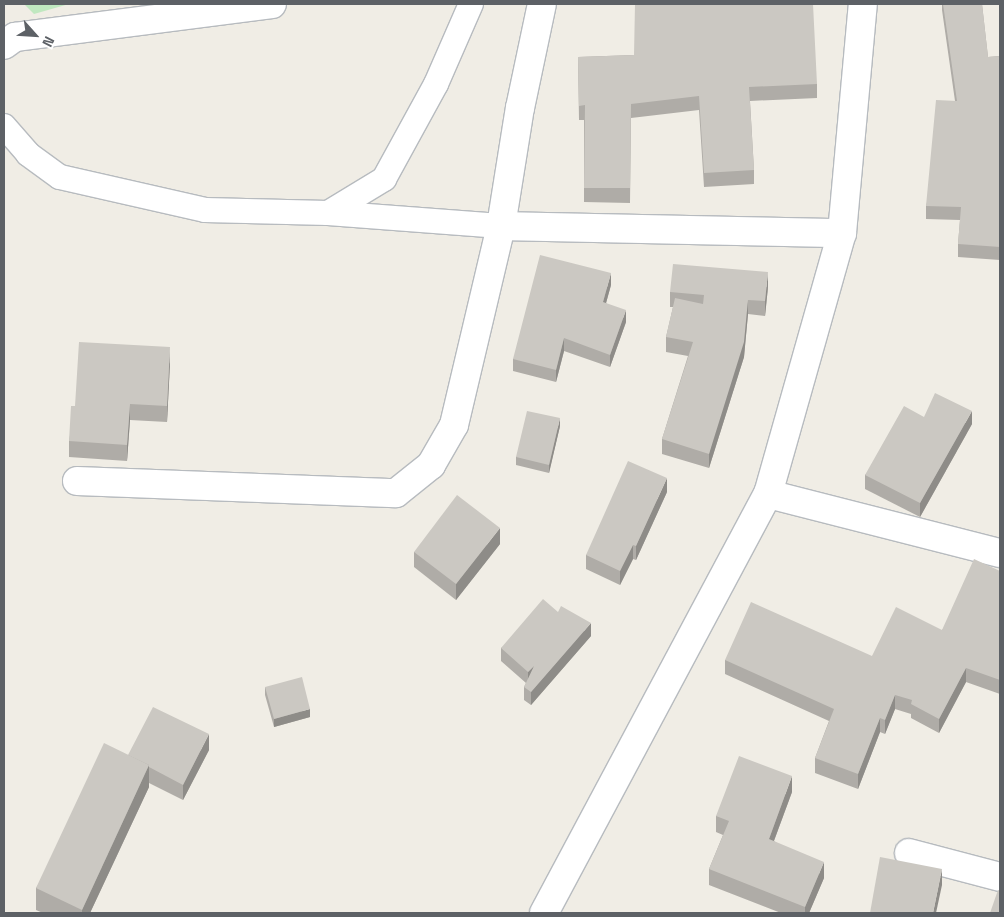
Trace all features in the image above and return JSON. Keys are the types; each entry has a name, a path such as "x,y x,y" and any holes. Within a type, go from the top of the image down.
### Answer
{"street":[{"path":"4,45 16,37 272,4"},
{"path":"77,481 396,493 431,465 454,425 501,226 520,108 542,4"},
{"path":"544,913 768,494 842,233 863,4"},
{"path":"501,226 842,233"},
{"path":"768,494 1000,554"},
{"path":"909,853 1000,877"}],"lane":[{"path":"328,213 384,179 436,84 471,4"},
{"path":"4,126 28,154 60,177 205,210 328,213 501,226"}],"green space":[{"path":"24,4 69,4 34,14"}],"building":[{"path":"635,4 813,4 817,84 749,87 754,170 704,173 699,96 631,104 630,188 584,188 585,105 579,106 578,57 634,55"},
{"path":"943,4 982,4 988,57 1000,56 1000,247 958,244 961,207 926,206 936,100 957,101"},
{"path":"540,255 611,273 603,302 626,310 610,355 564,338 556,370 513,359"},
{"path":"673,264 768,272 765,301 748,300 744,342 709,454 662,439 693,342 666,337 675,298 703,304 704,295 670,292"},
{"path":"79,342 170,347 167,406 130,404 127,445 69,441 71,406 75,406"},
{"path":"935,393 972,411 920,503 865,475 904,406 924,417"},
{"path":"527,411 560,418 549,465 516,457"},
{"path":"628,461 667,478 636,546 633,545 620,571 586,555"},
{"path":"457,495 500,528 456,584 414,552"},
{"path":"974,559 1000,571 1000,680 966,668 939,719 911,704 912,700 895,695 885,720 880,718 858,774 815,758 834,709 725,660 751,602 872,656 896,607 942,630"},
{"path":"543,599 558,612 561,606 591,623 531,692 524,687 534,666 528,672 501,648"},
{"path":"302,677 310,709 274,719 265,687"},
{"path":"153,707 209,734 183,785 128,755"},
{"path":"104,743 149,765 82,910 36,888"},
{"path":"739,756 792,776 769,839 824,862 805,907 709,869 729,821 716,816"},
{"path":"880,857 942,869 933,913 870,913"},
{"path":"998,890 1000,891 1000,913 990,913"}]}
